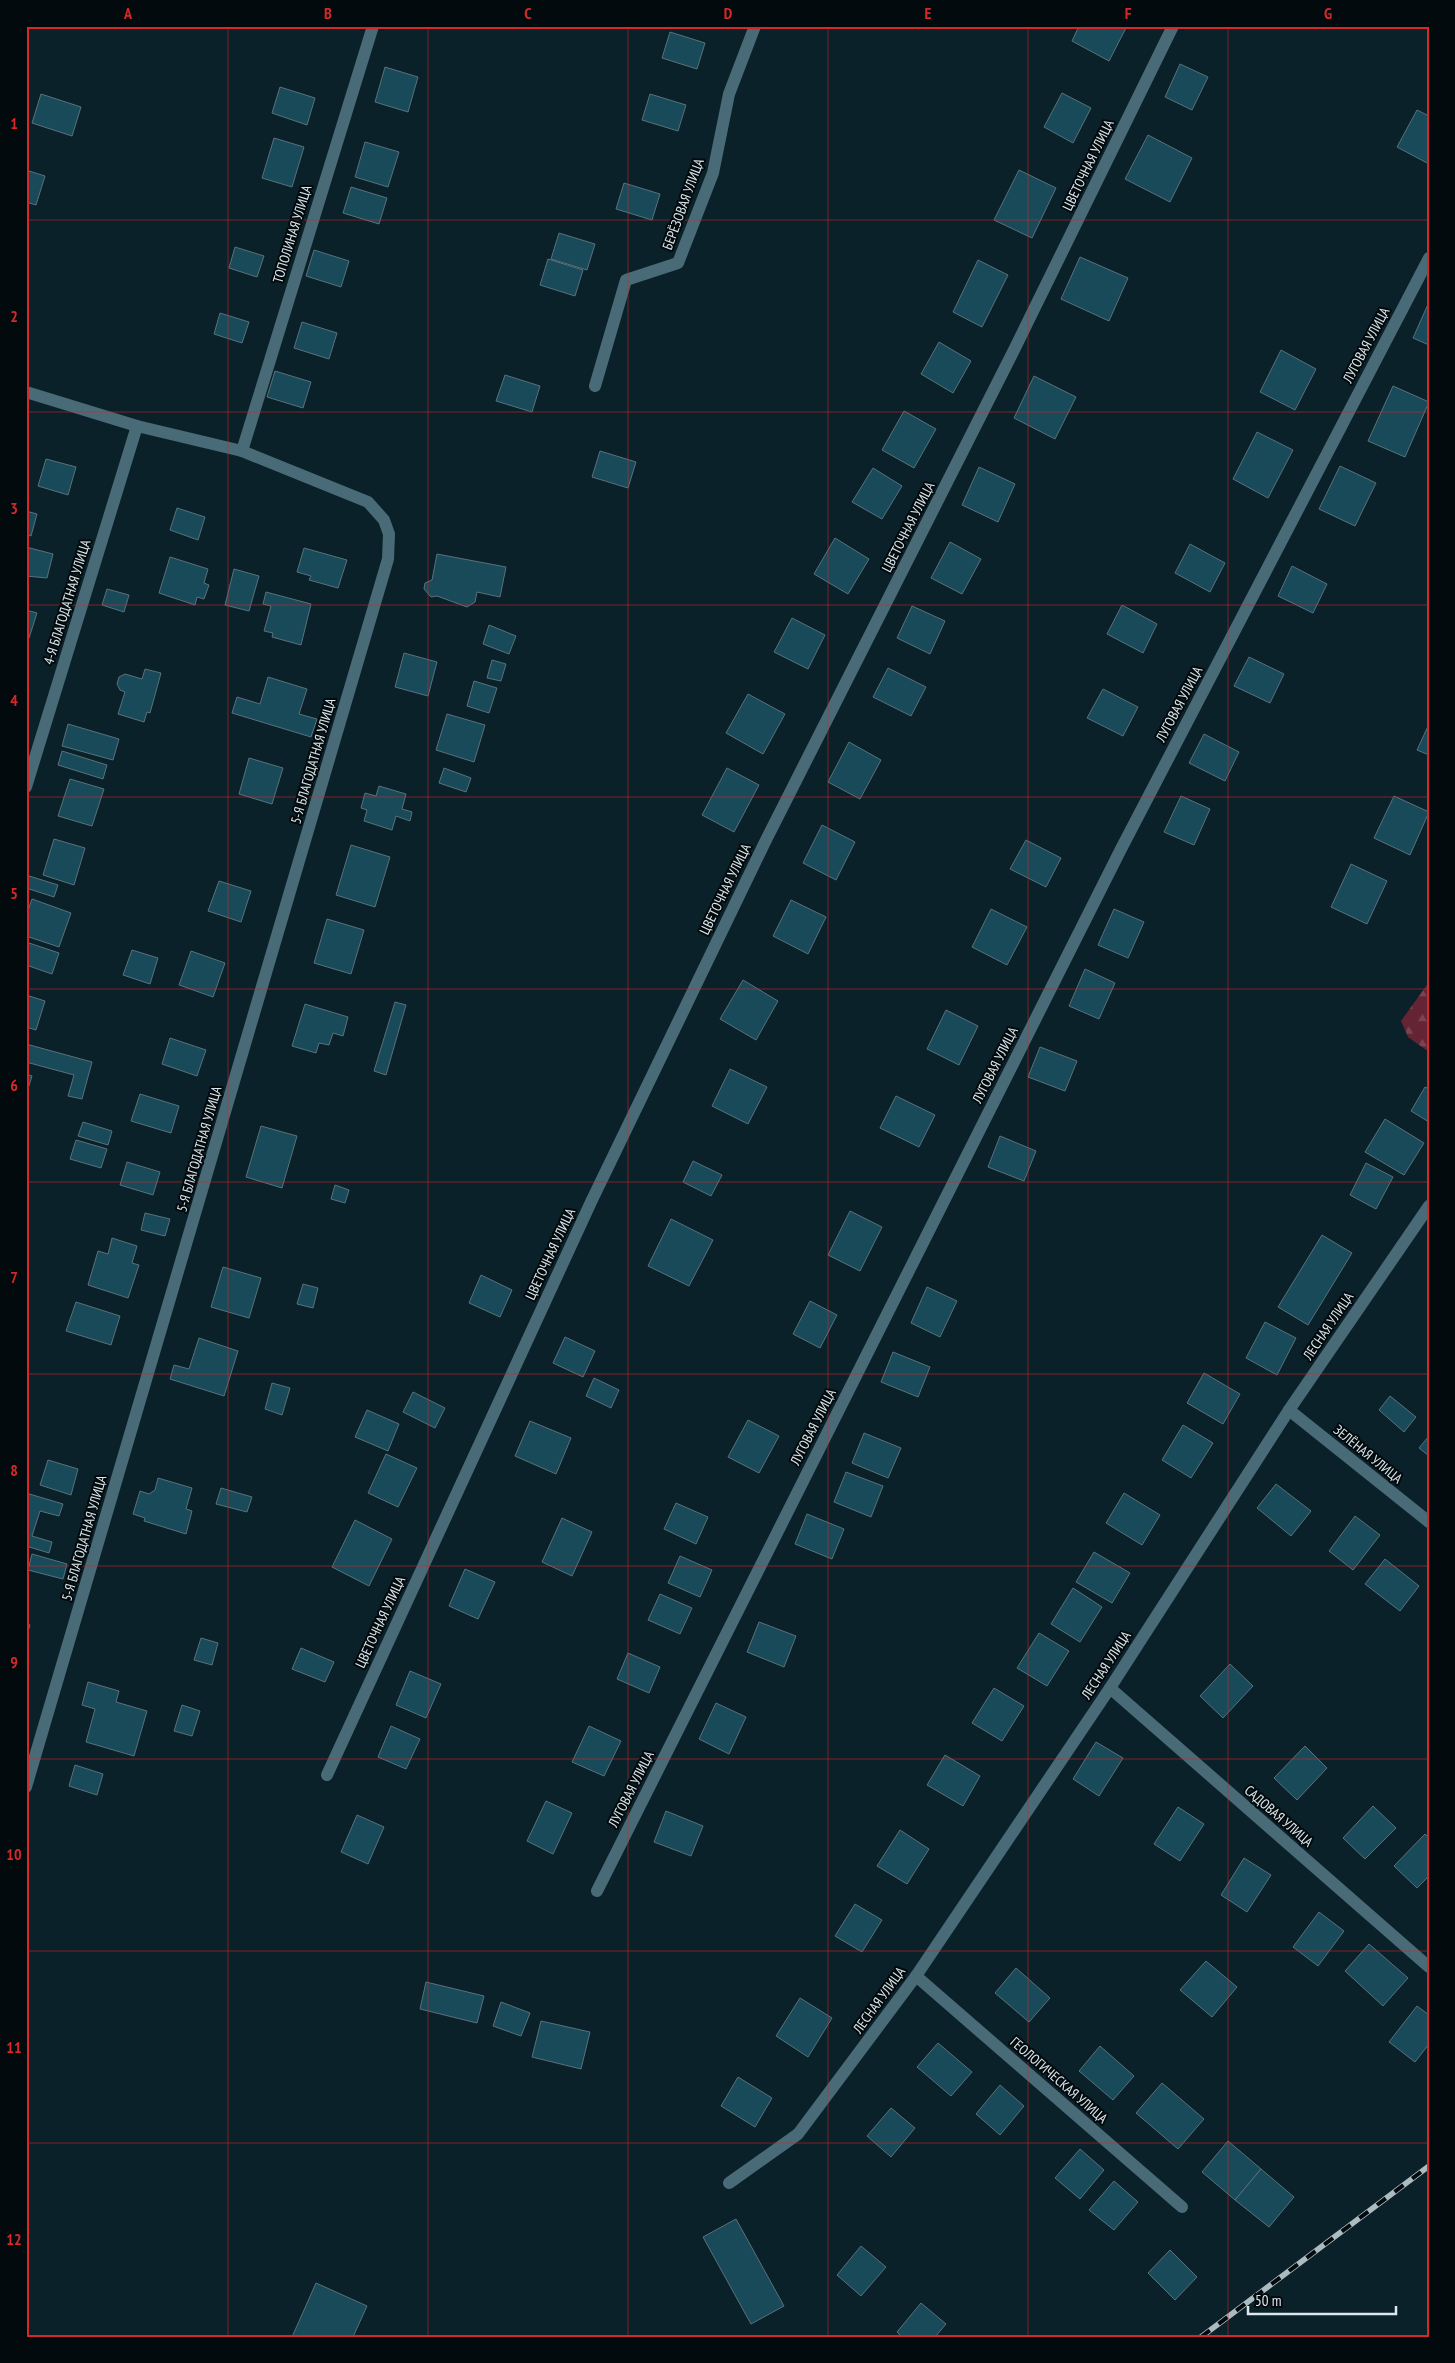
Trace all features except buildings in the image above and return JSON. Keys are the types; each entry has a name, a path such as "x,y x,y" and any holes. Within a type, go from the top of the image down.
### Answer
{"street":[{"name":"ТОПОЛИНАЯ УЛИЦА","path":"242,451 373,26"},
{"name":"БЕРЁЗОВАЯ УЛИЦА","path":"595,386 626,280 678,263 713,173 729,94 755,26"},
{"name":"ЦВЕТОЧНАЯ УЛИЦА","path":"326,1775 591,1202 747,878 1014,350 1173,26"},
{"name":"ЛУГОВАЯ УЛИЦА","path":"597,1891 1120,849 1429,258"},
{"path":"26,392 137,426 242,451"},
{"name":"4-Я БЛАГОДАТНАЯ УЛИЦА","path":"26,787 137,426"},
{"name":"5-Я БЛАГОДАТНАЯ УЛИЦА","path":"26,1787 388,559 389,534 384,520 368,502 242,451"},
{"name":"ЛЕСНАЯ УЛИЦА","path":"729,2183 798,2134 916,1976 1110,1688 1289,1410 1429,1206"},
{"name":"ЗЕЛЁНАЯ УЛИЦА","path":"1289,1410 1429,1522"},
{"name":"САДОВАЯ УЛИЦА","path":"1110,1688 1429,1967"},
{"name":"ГЕОЛОГИЧЕСКАЯ УЛИЦА","path":"916,1976 1182,2207"}],"green space":[{"path":"1429,982 1429,1052 1408,1037 1401,1021"}],"railway":[{"path":"1201,2337 1429,2166"}]}
